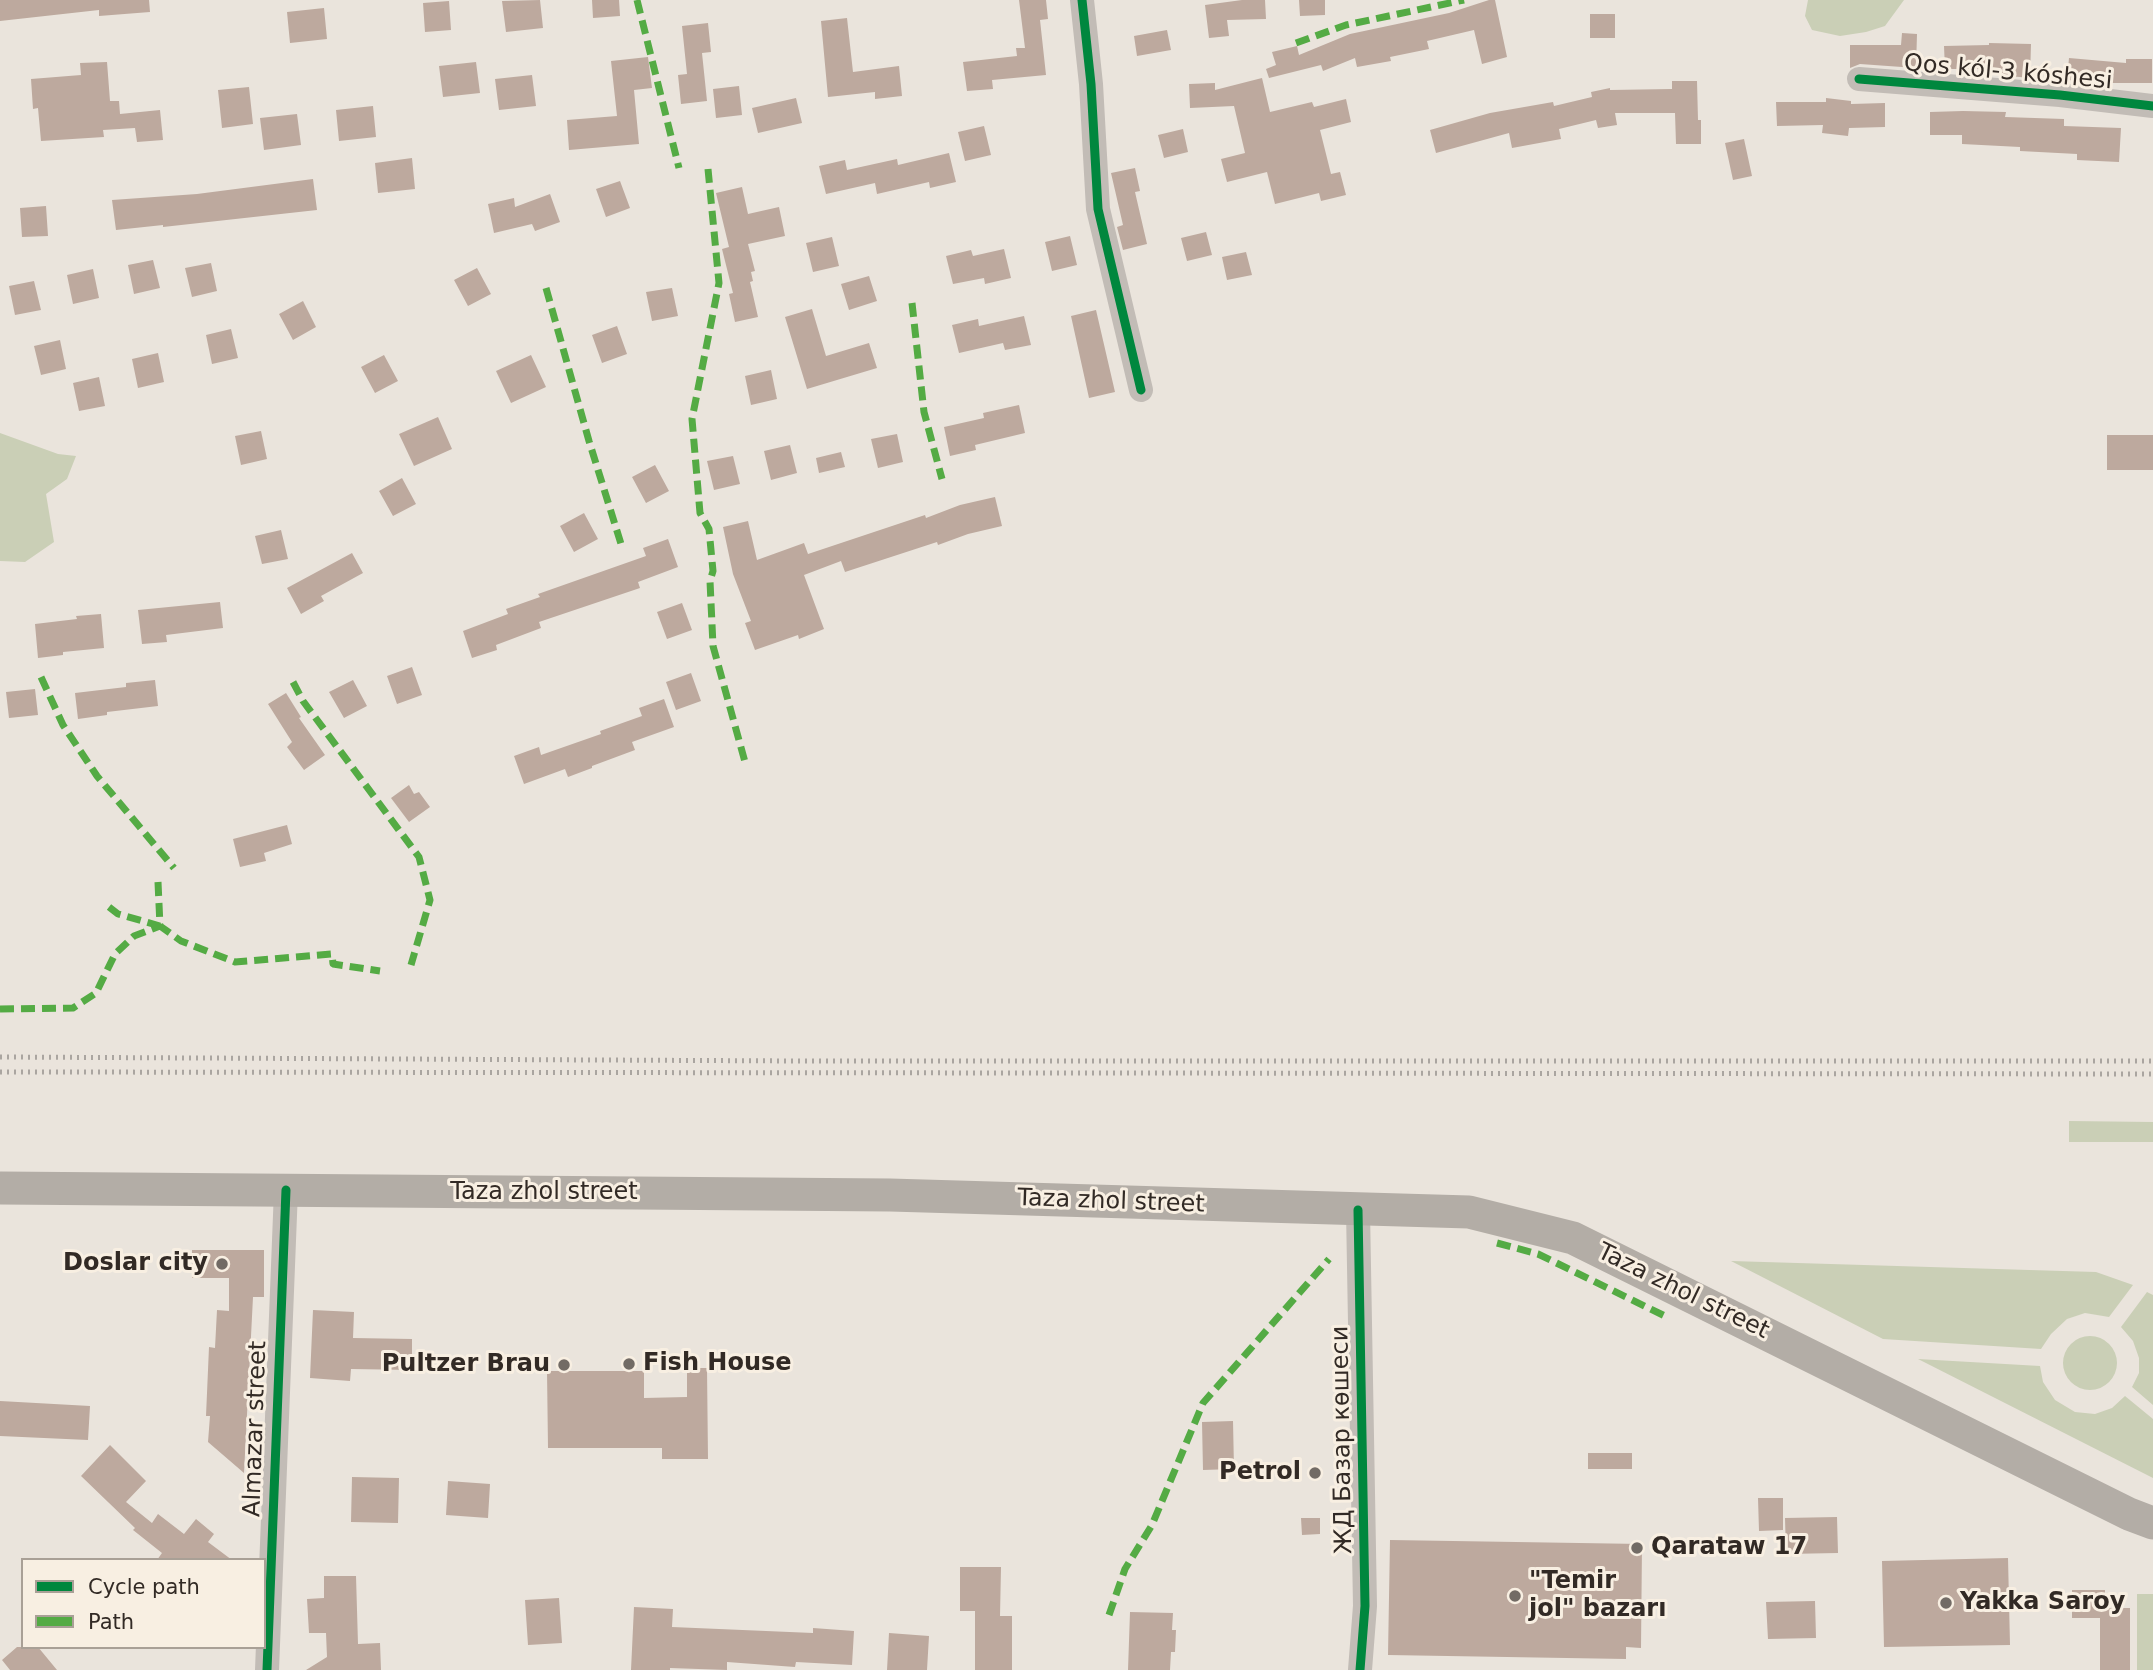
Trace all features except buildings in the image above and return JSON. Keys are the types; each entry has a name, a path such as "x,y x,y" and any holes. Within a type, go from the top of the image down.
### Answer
{"main road":[{"name":"Taza zhol street","path":"0,1188 890,1195 1469,1212 1573,1238 2129,1514 2153,1523"}],"street":[{"path":"1082,0 1091,84 1098,209 1141,390"},
{"name":"Qos kól-3 kóshesi","path":"1859,79 2060,95 2153,106"},
{"name":"Almazar street","path":"267,1670 286,1190"},
{"name":"ЖД Базар көшеси","path":"1358,1210 1365,1606 1360,1670"}],"green space":[{"path":"1808,0 1904,0 1885,26 1840,36 1812,30 1805,16"},
{"path":"0,433 58,454 76,456 67,479 46,494 54,542 25,562 0,561"},
{"path":"2069,1121 2153,1122 2153,1142 2069,1142"},
{"path":"1731,1261 2096,1272 2133,1285 2109,1317 2085,1313 2067,1319 2051,1334 2041,1349 1883,1339"},
{"path":"2147,1292 2153,1295 2153,1405 2132,1387 2139,1373 2139,1358 2133,1341 2121,1327"},
{"path":"2095,1336 2105,1340 2113,1348 2117,1363 2113,1378 2105,1386 2085,1390 2075,1386 2067,1378 2063,1358 2067,1348 2075,1340"},
{"path":"1918,1359 2040,1366 2043,1382 2055,1400 2075,1412 2095,1414 2112,1408 2125,1396 2153,1419 2153,1478"},
{"path":"2137,1594 2153,1594 2153,1670 2137,1670"}],"railway":[{"path":"0,1057 798,1061 2153,1061"},
{"path":"0,1072 2153,1074"}],"marked path":[{"path":"637,0 679,168"},
{"path":"1296,43 1346,25 1464,0"},
{"path":"708,169 719,283 692,419 700,513 709,529 713,571 710,581 713,646 745,762"},
{"path":"546,288 622,547"},
{"path":"912,303 924,412 942,479"},
{"path":"41,677 63,725 97,776 174,868"},
{"path":"293,682 303,701 419,857 430,900 411,965"},
{"path":"158,882 160,926 181,941 235,962 332,954 333,964 380,971"},
{"path":"109,907 118,914 160,926"},
{"path":"0,1009 73,1008 96,993 115,954 134,936 160,926"},
{"path":"1497,1243 1538,1254 1667,1317"},
{"path":"1109,1615 1125,1569 1152,1525 1203,1403 1329,1259"}],"cycle path":[{"path":"1082,0 1091,84 1098,209 1141,390"},
{"path":"1859,79 2060,95 2153,106"},
{"path":"267,1670 286,1190"},
{"path":"1358,1210 1365,1606 1360,1670"}],"place":[{"name":"Doslar city","path":"222,1264"},
{"name":"Fish House","path":"629,1364"},
{"name":"Pultzer Brau","path":"564,1365"},
{"name":"Petrol","path":"1315,1473"},
{"name":"Qarataw 17","path":"1637,1548"},
{"name":"\"Temir jol\" bazarı","path":"1515,1596"},
{"name":"Yakka Saroy","path":"1946,1603"}]}
